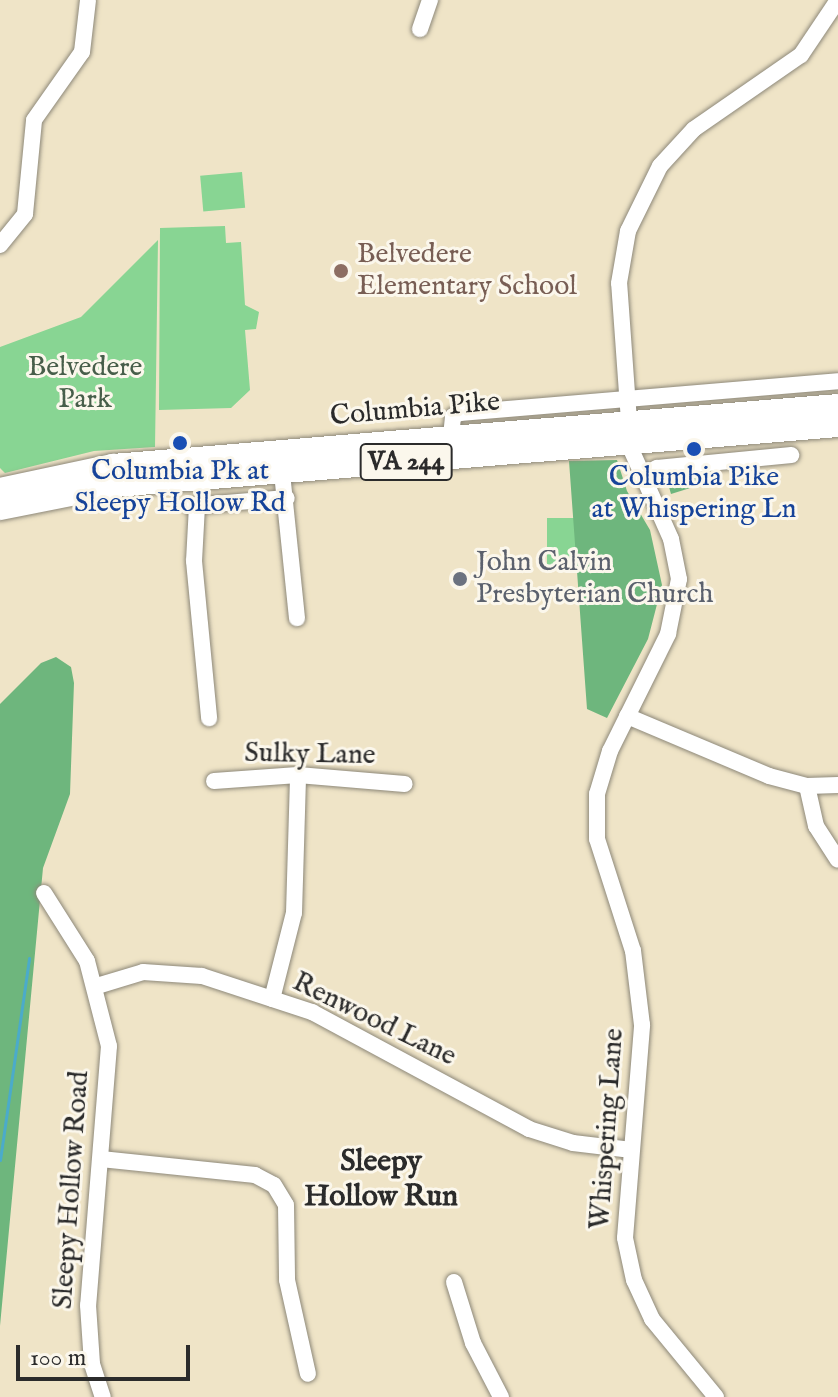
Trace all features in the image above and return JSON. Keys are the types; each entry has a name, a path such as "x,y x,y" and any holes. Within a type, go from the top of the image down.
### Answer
{"main road":[{"name":"Columbia Pike","path":"0,509 116,486 282,473 630,433 838,405"},
{"name":"Columbia Pike","path":"0,489 113,465 451,436 838,426"}],"street":[{"path":"0,245 25,214 34,120 82,52 88,0"},
{"path":"420,29 430,0"},
{"name":"Whispering Lane","path":"716,1397 663,1335 634,1280 625,1238 642,1059 640,992 633,951 601,859 596,817 602,773 668,634 678,598 671,539 641,476 630,433 619,283 628,231 646,186 694,129 801,55 838,0"},
{"path":"451,436 453,416 460,413 838,381"},
{"path":"641,476 657,468 791,455"},
{"path":"282,473 287,498 297,618"},
{"path":"209,718 194,561 194,506 287,498"},
{"path":"627,716 769,776 807,786 838,785"},
{"path":"272,999 294,913 298,775"},
{"name":"Sulky Lane","path":"214,781 298,775 405,784"},
{"path":"807,786 816,826 838,860"},
{"path":"44,893 75,938 97,986"},
{"name":"Renwood Lane","path":"97,986 143,972 181,972 272,999 340,1026 529,1129 573,1143 632,1150"},
{"name":"Sleepy Hollow Road","path":"97,986 109,1046 88,1305 92,1364 103,1397"},
{"path":"101,1159 255,1175 274,1185 286,1205 287,1280 308,1374"},
{"path":"454,1282 473,1343 501,1397"}],"green space":[{"path":"242,172 245,208 203,212 200,176"},
{"path":"225,226 226,243 241,242 245,305 259,312 256,329 245,330 250,390 231,408 159,410 160,228"},
{"name":"Belvedere Park","path":"158,240 155,447 94,451 5,473 0,468 0,347 81,317"},
{"path":"617,460 627,491 650,530 662,585 648,639 607,718 587,709 569,461"},
{"path":"703,468 703,484 671,494 667,480 674,471"},
{"path":"547,518 595,518 595,570 547,570"},
{"path":"56,657 71,667 74,683 70,794 43,868 0,1326 0,704 41,663"}],"waterway":[{"path":"0,1160 29,958"}],"place":[{"name":"Belvedere Elementary School","path":"341,271"},
{"name":"Columbia Pk at Sleepy Hollow Rd","path":"180,443"},
{"name":"Columbia Pike at Whispering Ln","path":"694,449"},
{"name":"John Calvin Presbyterian Church","path":"460,579"}],"district":[{"name":"Sleepy Hollow Run","path":"381,1179"}]}
